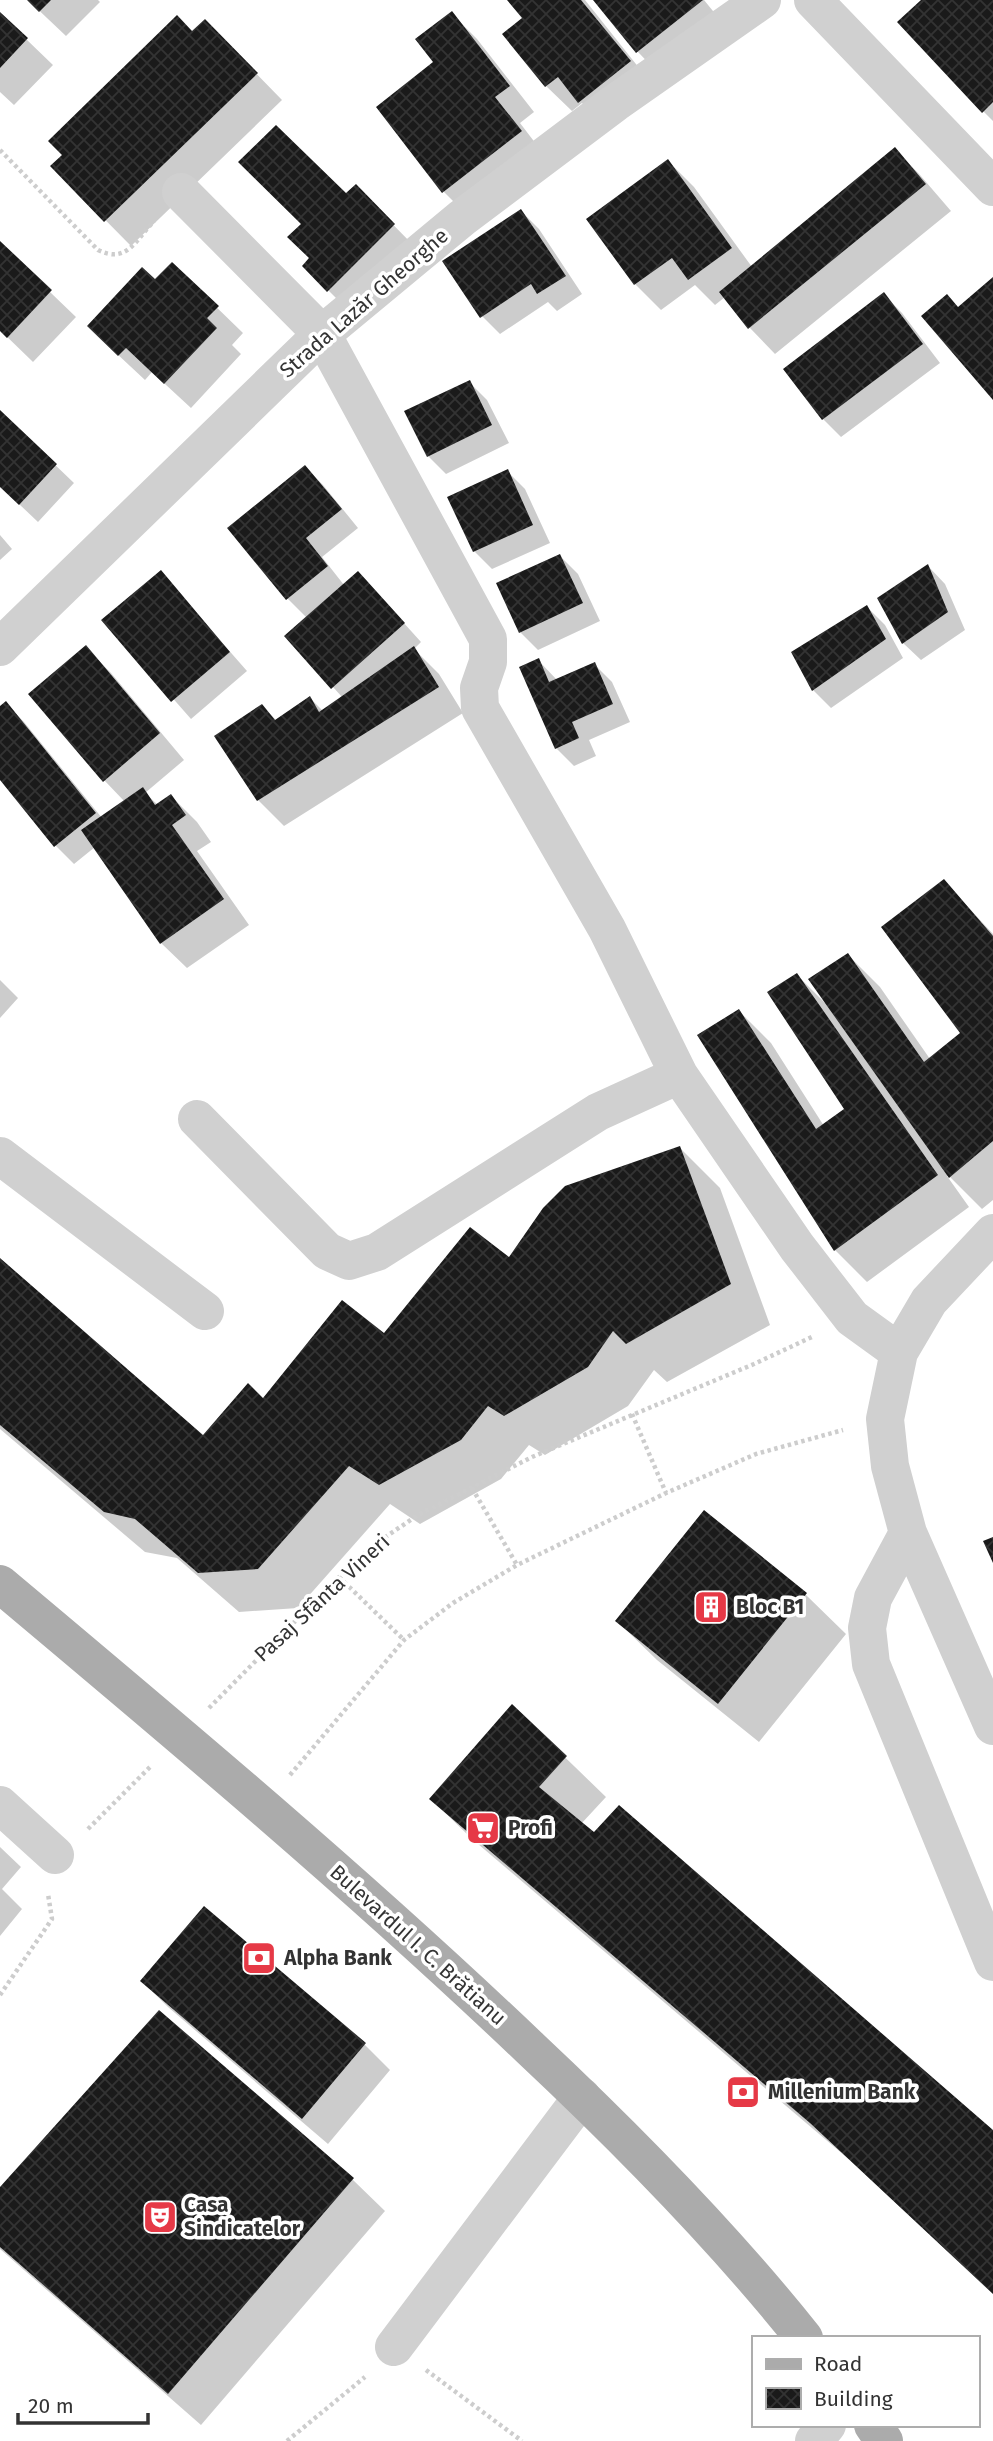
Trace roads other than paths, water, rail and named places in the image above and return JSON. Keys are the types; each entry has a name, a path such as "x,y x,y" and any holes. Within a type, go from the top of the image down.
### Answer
{"main road":[{"name":"Bulevardul I. C. Brătianu","path":"0,1584 181,1736 437,1958 671,2187 763,2286 802,2336"}],"street":[{"name":"Strada Lazăr Gheorghe","path":"0,646 322,334 484,201 615,103 762,0"},
{"path":"813,0 993,187"},
{"path":"181,192 322,334 488,639 488,663 479,688 480,708 607,929 679,1075 797,1247 852,1318 899,1352"},
{"path":"197,1119 327,1251 349,1261 377,1252 598,1112 679,1075"},
{"path":"0,1156 205,1311"},
{"path":"993,1233 929,1301 899,1352 885,1419 890,1466 908,1533 993,1726"},
{"path":"908,1533 873,1598 867,1628 871,1664 993,1962"},
{"path":"0,1805 55,1855"},
{"path":"394,2347 582,2097"},
{"path":"814,2441 825,2427"}],"place":[{"name":"Bloc B1","path":"711,1607"},
{"name":"Profi","path":"483,1828"},
{"name":"Alpha Bank","path":"259,1958"},
{"name":"Millenium Bank","path":"743,2092"},
{"name":"Casa Sindicatelor","path":"160,2217"}]}
